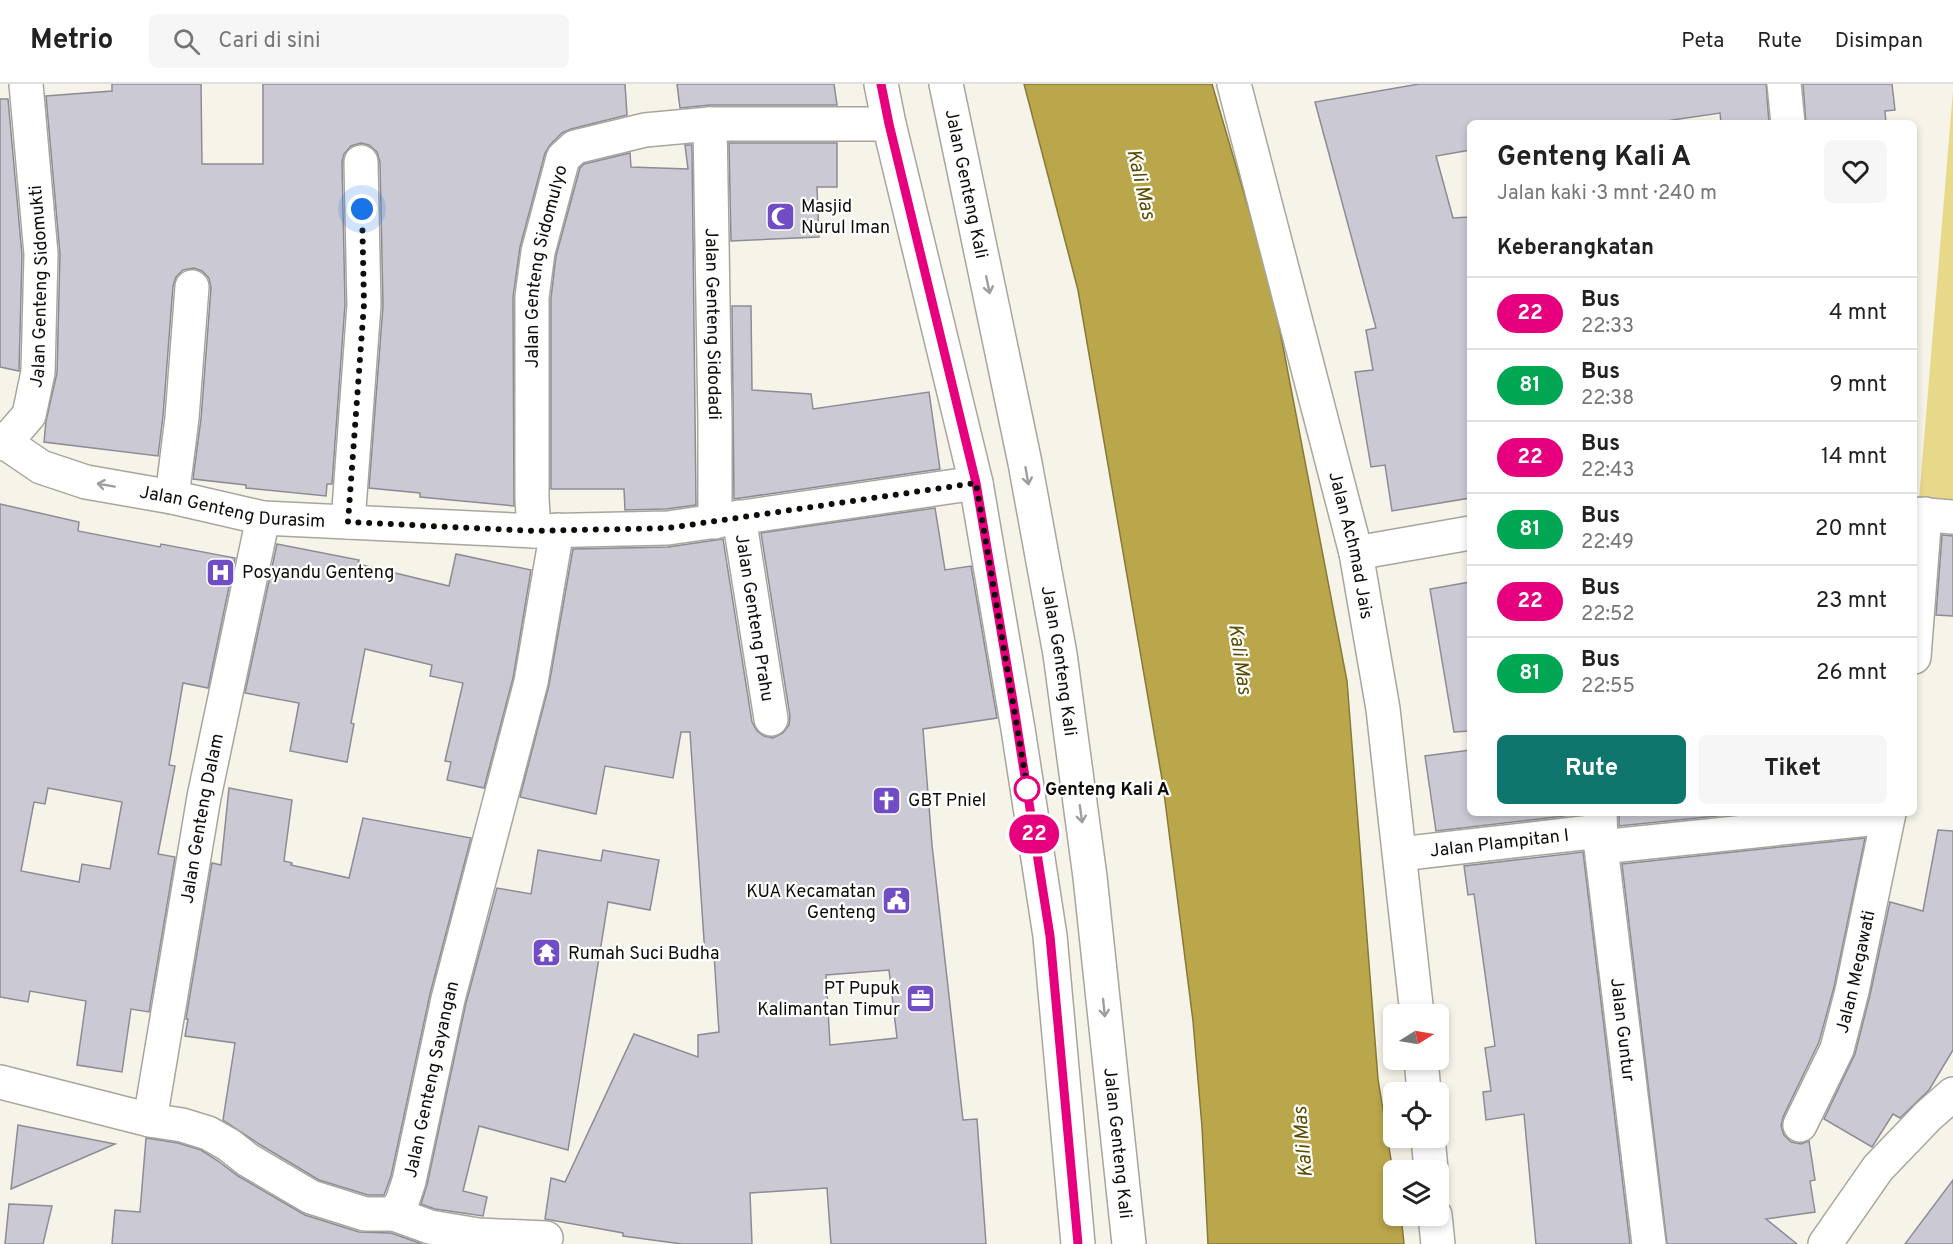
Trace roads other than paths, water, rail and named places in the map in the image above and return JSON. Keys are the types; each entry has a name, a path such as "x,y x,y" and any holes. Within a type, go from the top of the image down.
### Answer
{"street":[{"name":"Jalan Genteng Sidomukti","path":"2,441 28,415 38,372 41,254 26,84"},
{"path":"881,84 976,483 1018,729 1050,936 1078,1244"},
{"name":"Jalan Genteng Kali","path":"946,84 1025,463 1060,654 1090,877 1129,1244"},
{"name":"Jalan Achmad Jais","path":"1233,84 1356,553 1383,709 1415,1004"},
{"path":"1784,84 1788,120"},
{"name":"Jalan Genteng Sidomulyo","path":"546,531 532,499 532,297 538,252 563,158 575,147 645,130 710,124 889,124"},
{"name":"Jalan Genteng Sidodadi","path":"710,124 715,410 727,519"},
{"path":"348,522 364,304 361,162"},
{"path":"172,497 182,418 192,287"},
{"name":"Jalan Genteng Durasim","path":"2,441 41,467 86,482 172,497 262,518 546,531 668,528 976,483"},
{"path":"1917,632 1931,515"},
{"name":"Jalan Genteng Dalam","path":"150,1120 204,797 262,518"},
{"name":"Jalan Genteng Prahu","path":"727,519 771,719"},
{"name":"Jalan Genteng Sayangan","path":"394,1214 402,1202 409,1181 448,999 531,682 546,531"},
{"path":"1356,553 1467,534"},
{"name":"Jalan Plampitan I","path":"1400,854 1600,830 1869,816"},
{"name":"Jalan Megawati","path":"1800,1125 1837,1049 1852,991 1888,816"},
{"name":"Jalan Guntur","path":"1600,830 1649,1244"},
{"path":"0,1082 208,1133 229,1145 248,1160 311,1197 365,1214 394,1214 430,1227 478,1235 546,1238"},
{"path":"1825,1244 1878,1168 1928,1116 1953,1094"},
{"path":"1437,1226 1438,1244"}],"water":[{"name":"Kali Mas","path":"1024,84 1212,84 1272,289 1347,681 1378,1079 1383,1110 1383,1148 1389,1148 1391,1160 1383,1160 1383,1226 1402,1226 1404,1244 1208,1244 1202,1127 1193,1021 1163,785 1078,290"}],"place":[{"name":"Masjid Nurul Iman","path":"780,216"},
{"name":"Posyandu Genteng","path":"221,572"},
{"name":"Genteng Kali A","path":"1027,789"},
{"name":"GBT Pniel","path":"887,800"},
{"name":"KUA Kecamatan Genteng","path":"897,901"},
{"name":"Rumah Suci Budha","path":"547,953"},
{"name":"PT Pupuk Kalimantan Timur","path":"921,998"}]}
